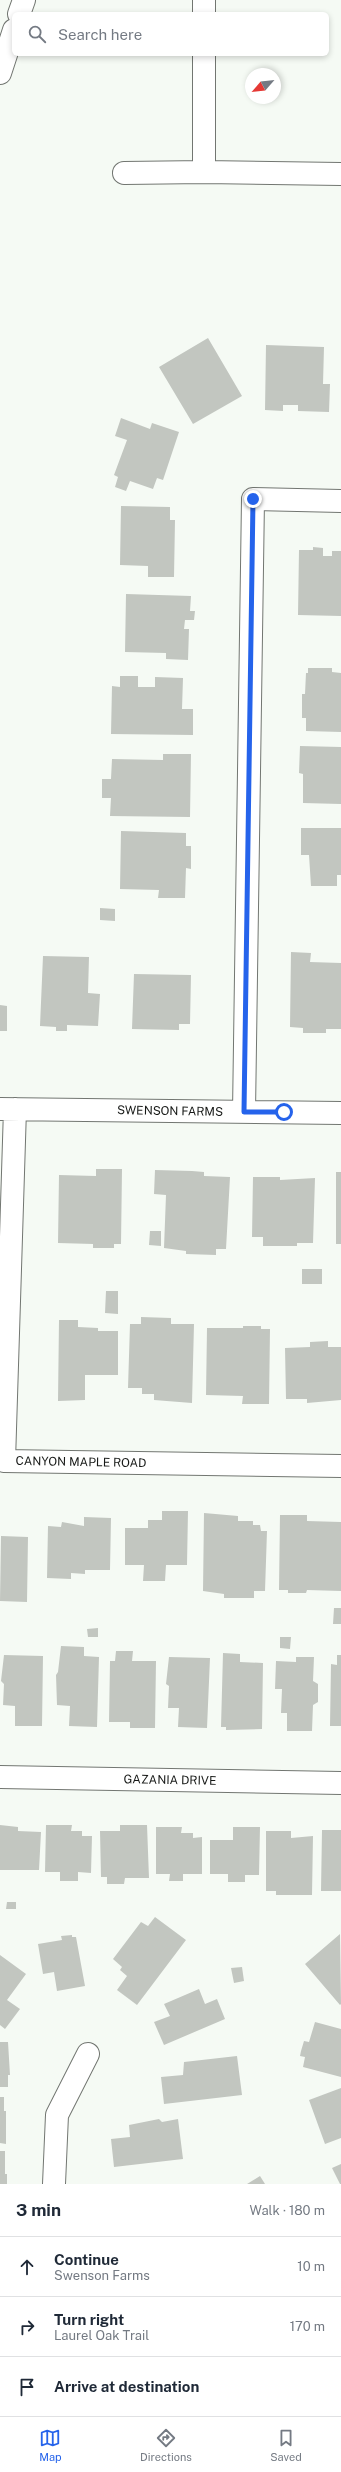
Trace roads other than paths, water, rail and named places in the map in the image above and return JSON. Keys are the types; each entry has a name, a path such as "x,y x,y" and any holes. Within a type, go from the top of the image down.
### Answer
{"street":[{"path":"20,12 24,0"},
{"path":"204,0 204,12"},
{"path":"0,72 12,36"},
{"path":"204,56 204,172"},
{"path":"124,173 204,172 341,174"},
{"path":"244,1112 253,499 341,501"},
{"name":"SWENSON FARMS","path":"8,1109 341,1113"},
{"name":"CANYON MAPLE ROAD","path":"8,1109 4,1461 341,1466"},
{"name":"GAZANIA DRIVE","path":"0,1777 341,1783"},
{"path":"54,2184 57,2115 88,2054"}]}
